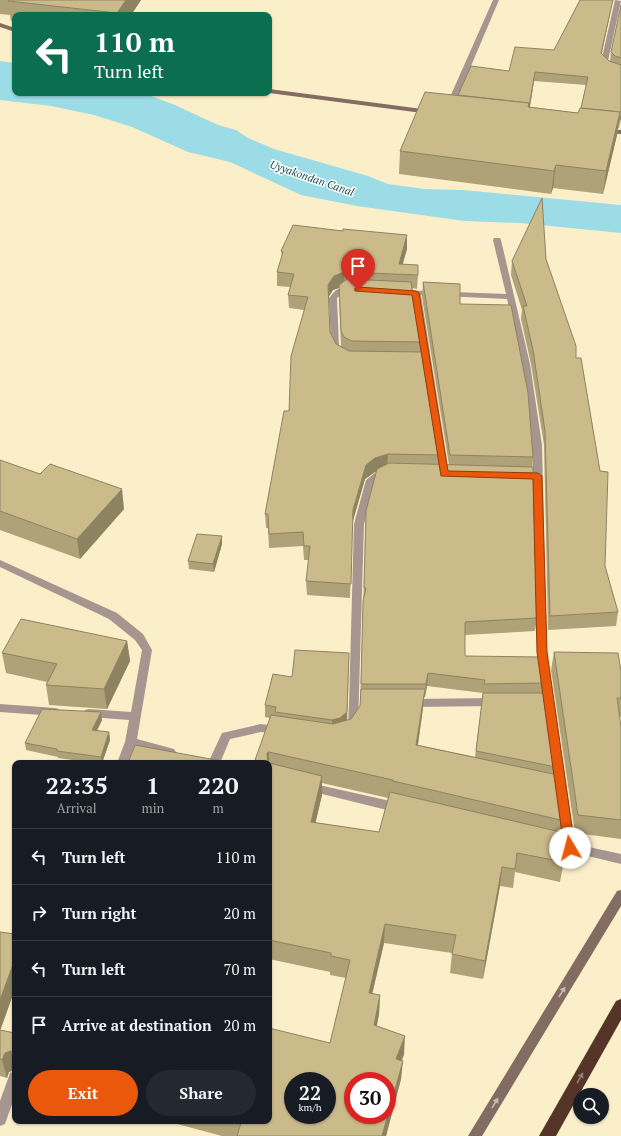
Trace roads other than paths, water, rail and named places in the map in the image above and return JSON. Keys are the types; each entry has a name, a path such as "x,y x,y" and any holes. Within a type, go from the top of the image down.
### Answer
{"highway":[{"path":"547,1136 621,1006"}],"street":[{"path":"272,91 444,113 496,0"},
{"path":"618,0 604,62 611,67 621,70"},
{"path":"613,21 621,22"},
{"path":"0,25 12,29"},
{"path":"597,130 621,132"},
{"path":"497,240 526,364 537,445 534,476 545,702 570,848"},
{"path":"344,357 335,346 333,298 337,293 344,289 358,290"},
{"path":"394,292 511,297"},
{"path":"416,293 423,361 444,474"},
{"path":"345,735 353,726 358,703 359,524 371,480 378,475 394,473"},
{"path":"0,563 113,616 139,637 147,650 131,742 124,760"},
{"path":"401,703 502,702"},
{"path":"0,708 63,712"},
{"path":"79,713 135,716"},
{"path":"211,760 226,736 261,728 291,731"},
{"path":"131,742 182,755"},
{"path":"300,784 407,810"},
{"path":"546,786 561,789"},
{"path":"555,844 621,859"},
{"path":"474,1136 621,895"},
{"path":"0,1120 12,1086"}],"water":[{"name":"Uyyakondan Canal","path":"0,61 12,63 12,96 151,96 175,105 218,125 236,130 248,138 274,149 368,176 388,184 424,189 463,190 621,205 621,233 520,223 464,221 357,206 301,195 230,162 188,152 132,127 94,115 51,106 0,100"}]}
